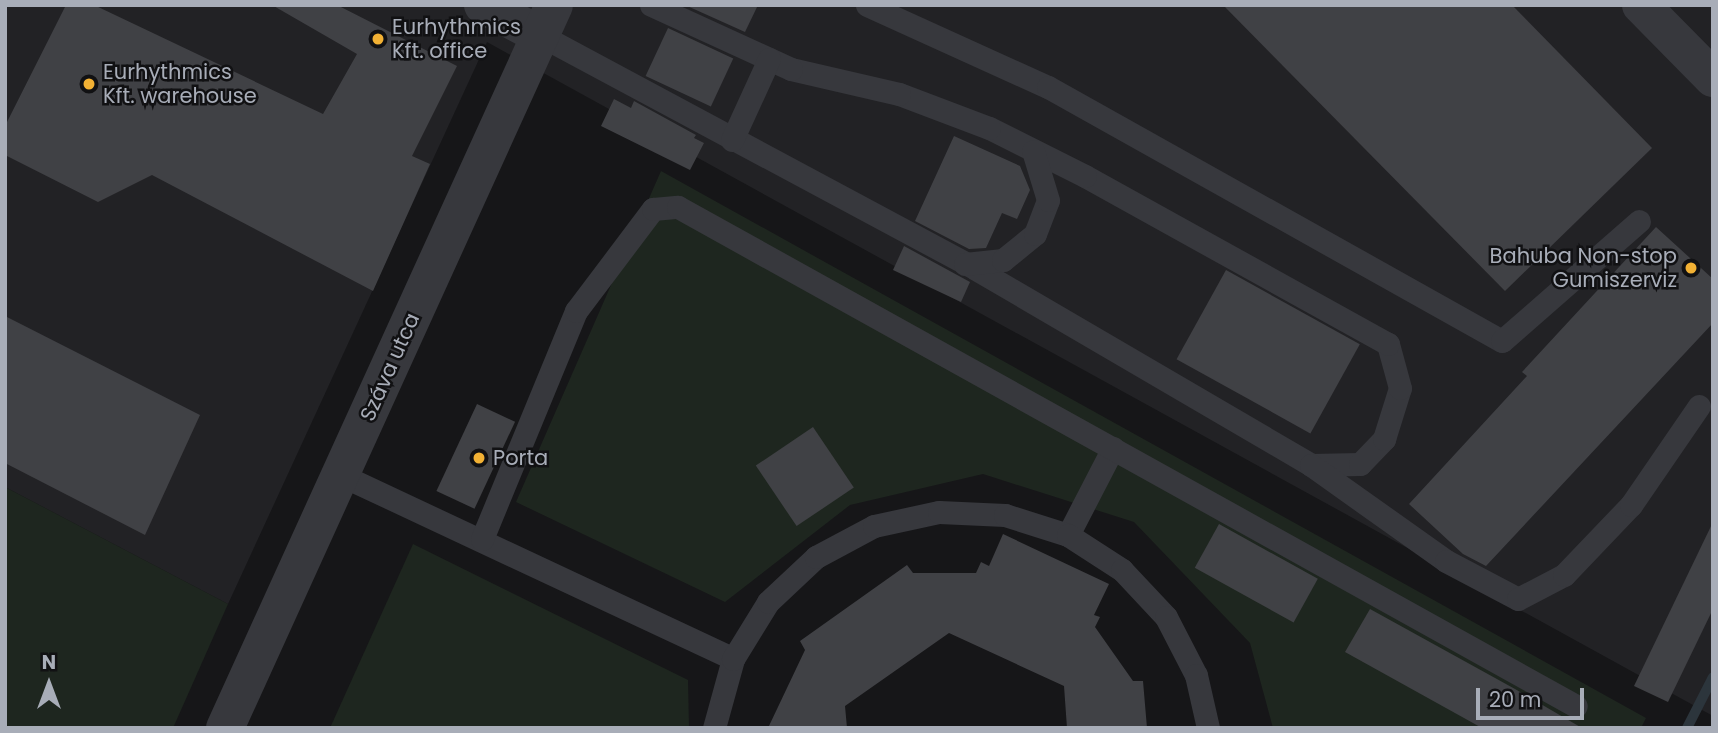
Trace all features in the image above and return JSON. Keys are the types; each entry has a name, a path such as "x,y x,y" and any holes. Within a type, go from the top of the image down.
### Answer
{"street":[{"path":"484,5 547,20"},
{"path":"1641,5 1713,78"},
{"name":"Száva utca","path":"225,728 547,20"}],"lane":[{"path":"650,5 791,69 899,94 989,128 1085,176 1388,344 1400,388 1384,439 1360,464 1311,465"},
{"path":"867,5 1048,87 1502,341 1639,221"},
{"path":"547,20 732,140 965,264 1311,465 1446,561 1518,599 1564,575 1632,505 1699,406"},
{"path":"732,140 769,58"},
{"path":"965,264 1003,260 1035,234 1048,200 1033,151"},
{"path":"482,539 576,312 653,209 678,207 1576,706"},
{"path":"1068,535 1113,449"},
{"path":"341,475 733,659"},
{"path":"714,728 733,659 768,603 816,557 874,526 939,512 1005,514 1068,535 1122,570 1166,617 1196,675 1208,728"}],"shaded area":[{"path":"5,5 1713,5 1713,716 487,42 228,604 5,487"},
{"path":"661,171 1646,718 1641,728 1273,728 1250,643 1134,522 983,474 850,505 725,602 516,502"},
{"path":"5,487 228,604 173,728 5,728"},
{"path":"413,544 688,680 689,728 330,728"}],"building":[{"path":"66,5 94,5 323,114 357,54 272,5 337,5 457,66 412,156 430,164 373,291 152,175 98,202 5,155 5,126"},
{"path":"685,5 758,5 745,32"},
{"path":"1223,5 1512,5 1652,148 1505,291"},
{"path":"668,28 733,58 711,106 646,76"},
{"path":"614,99 631,108 634,101 696,135 694,138 704,143 690,170 601,126"},
{"path":"954,136 1020,166 1030,190 1017,219 1002,213 986,248 969,249 915,221"},
{"path":"1656,227 1713,279 1713,323 1486,566 1463,554 1409,504 1527,376 1522,372"},
{"path":"904,246 970,282 961,302 893,270"},
{"path":"1226,270 1360,344 1310,433 1177,359"},
{"path":"5,316 200,415 145,535 5,463"},
{"name":"Porta","path":"477,404 515,422 474,509 436,491"},
{"path":"813,427 854,488 797,526 756,466"},
{"path":"1713,522 1713,609 1668,702 1634,686"},
{"path":"1219,524 1318,579 1294,623 1195,568"},
{"path":"1003,534 1109,584 1094,615 1100,617 1095,627 1133,681 1143,681 1147,728 1067,728 1064,686 949,633 845,706 847,728 768,728 805,650 800,641 907,565 913,573 976,573 981,562 989,566"},
{"path":"1370,609 1582,728 1482,728 1345,652"}],"waterway":[{"path":"1687,728 1713,677"}],"place":[{"name":"Eurhythmics Kft. office","path":"378,39"},
{"name":"Eurhythmics Kft. warehouse","path":"89,84"},
{"name":"Bahuba Non-stop Gumiszerviz","path":"1691,268"},
{"name":"Porta","path":"479,458"}]}
